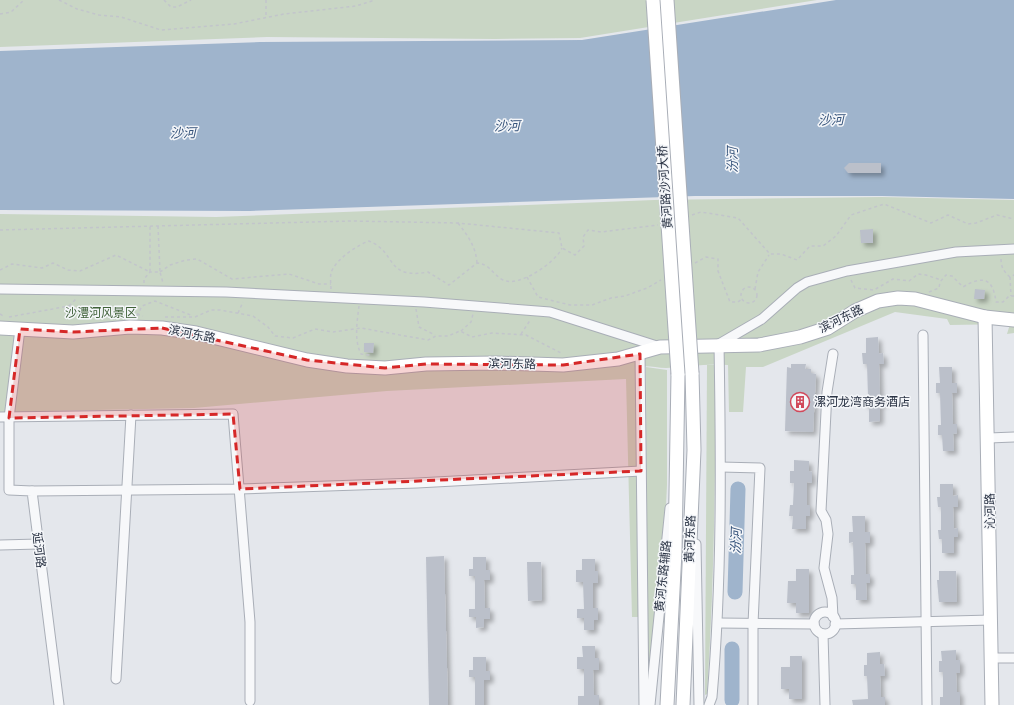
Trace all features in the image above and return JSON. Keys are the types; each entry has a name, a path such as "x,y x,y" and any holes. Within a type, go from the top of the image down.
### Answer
{"street":[{"name":"黄河路沙河大桥","path":"653,0 678,374"},
{"name":"黄河路沙河大桥","path":"667,0 692,373"},
{"path":"709,705 712,698 718,623 721,467 719,344 762,319 797,288 807,282 847,272 956,252 1014,249"},
{"path":"0,289 143,290 247,293 359,298 550,312 660,347"},
{"name":"滨河东路","path":"0,328 74,332 136,321 162,328 196,333 307,360 385,368 434,364 570,364 618,359 640,354 660,347 719,344 759,345 800,337 828,328 855,311 878,301 898,298 922,300 985,317 1014,320"},
{"name":"沁河路","path":"985,317 989,438 992,705"},
{"path":"20,330 4,418 9,490 240,489 417,483 641,471"},
{"path":"923,335 927,705"},
{"path":"640,354 644,705"},
{"path":"834,354 827,392 821,511 826,520 828,534 824,568 832,598 834,620 830,633 823,634 816,631 814,624 816,617 821,613 828,613 834,620 926,622 991,620"},
{"name":"黄河东路","path":"682,705 694,450 692,373"},
{"name":"黄河东路","path":"667,705 675,552 678,374"},
{"path":"4,418 232,414 240,489 250,622 250,701"},
{"path":"116,679 131,415"},
{"path":"989,438 1014,437"},
{"name":"黄河东路辅路","path":"650,705 677,447"},
{"path":"694,450 699,705"},
{"path":"721,467 760,468 753,624 753,705"},
{"name":"延河路","path":"32,490 59,705"},
{"path":"0,545 39,544"},
{"path":"718,623 814,624"},
{"path":"823,634 825,705"},
{"path":"992,658 1014,658"}],"path":[{"path":"0,14 11,12 24,0"},
{"path":"58,0 77,9 99,15 122,17 161,30 234,24 284,14 356,6 375,0"},
{"path":"164,0 171,7 177,7 191,0"},
{"path":"266,0 266,18"},
{"path":"687,216 701,212 738,218 770,254 781,254 796,260 810,246 823,246 836,236 851,215 884,204 931,223 948,215 968,224 976,223 997,215 1014,219"},
{"path":"0,230 150,225 239,225 351,222 458,223 559,233 562,248 559,255 522,281 508,282 502,279 485,264 477,263 449,286 428,272 417,274 403,273 392,264 380,245 369,241 358,245 342,258 331,273 331,297"},
{"path":"458,223 467,234 476,251 477,263"},
{"path":"562,248 575,254 584,246 583,237 588,230 600,232 650,227 665,223"},
{"path":"143,290 144,279 150,272 150,225"},
{"path":"158,225 160,272 163,282 163,291"},
{"path":"1000,249 1001,265 1005,273 1010,277"},
{"path":"755,289 750,287 745,288 741,294 742,299 749,304 754,302 757,297 755,289 758,272 770,254"},
{"path":"0,270 12,264 42,268 53,263 68,270 80,271 116,255 150,272 160,272 170,265 186,260 197,259 232,279 289,274 319,284 331,284"},
{"path":"693,263 706,257 718,258 718,271 730,302 738,302 742,299"},
{"path":"847,272 855,288 874,290 893,279 909,281 918,274 941,280"},
{"path":"922,300 926,293 939,288 941,280 946,275 952,276 963,287 975,279 983,279 990,283 995,292 996,302 1003,302 1010,296 1014,296"},
{"path":"1010,277 1014,275"},
{"path":"527,277 538,297 570,305 592,306 611,298 625,296 647,288 662,279"},
{"path":"1010,277 1010,296"},
{"path":"238,313 247,293"},
{"path":"359,298 357,328 358,348 361,354 368,355 368,367"},
{"path":"136,321 142,306 155,301 195,317"},
{"path":"415,302 419,327 436,336"},
{"path":"0,314 6,318 69,306 82,313 119,308 136,321"},
{"path":"165,317 195,317 211,310 253,316 268,327 275,336 293,338 315,329 333,332 348,331 357,328 428,340 436,336 448,336 460,331 471,322 475,306"},
{"path":"521,334 537,311"},
{"path":"136,321 144,316"},
{"path":"460,331 472,337 492,333 526,335 566,356 570,364"}],"highlighted area":[{"path":"162,328 307,360 385,368 426,364 563,365 640,354 641,471 240,489 233,414 9,418 20,329 73,332"}],"green space":[{"path":"0,0 817,0 580,38 495,39 267,37 0,47"},
{"name":"沙澧河风景区","path":"882,197 1014,200 1014,333 1007,334 1010,324 950,325 947,319 895,312 763,367 746,367 743,412 729,412 728,365 666,368 645,366 638,367 640,617 632,617 626,379 387,391 194,408 0,412 0,214 216,217 654,200"},
{"path":"707,365 715,365 715,447 711,612 707,694 705,695"},
{"path":"646,367 667,370 667,485 664,547 647,692"}],"water":[{"name":"沙河","path":"836,0 1014,0 1014,199 882,196 695,196 250,211 0,210 0,51 260,42 582,40"}],"building":[{"path":"849,163 881,163 881,173 848,173 844,168"},
{"path":"873,229 873,243 861,243 860,230"},
{"path":"975,289 985,290 984,299 974,299"},
{"path":"878,337 879,354 883,353 884,364 879,364 880,395 883,395 883,404 880,404 880,421 869,422 869,405 865,405 865,396 868,396 867,364 863,364 862,353 866,353 866,338"},
{"path":"364,343 374,343 373,353 364,352"},
{"name":"漯河龙湾商务酒店","path":"791,364 806,364 805,369 811,369 811,373 816,374 813,432 785,431 787,367 791,368"},
{"path":"939,367 952,367 952,383 957,383 957,393 952,393 953,424 957,424 957,433 953,434 954,451 943,451 942,435 938,435 938,425 941,425 940,393 936,393 936,383 940,383"},
{"path":"794,460 809,461 809,471 812,472 812,483 807,482 807,505 810,505 810,516 806,516 806,529 792,529 793,516 789,516 790,505 793,505 794,483 790,483 790,471 794,471"},
{"path":"940,484 953,484 953,496 958,495 958,507 953,507 954,529 958,528 958,537 954,537 954,553 942,553 942,539 939,539 938,530 941,530 941,507 938,507 937,497 940,497"},
{"path":"852,516 865,516 865,532 870,532 870,543 865,543 866,574 870,574 870,583 866,583 867,600 856,600 856,584 851,584 851,575 854,575 853,542 849,543 849,532 853,532"},
{"path":"444,556 448,705 429,705 426,557"},
{"path":"473,557 486,557 486,570 490,570 490,580 484,580 485,608 490,608 490,619 484,619 484,627 476,628 476,617 469,617 469,609 475,609 475,576 469,576 469,569 473,569"},
{"path":"582,559 595,559 595,571 598,571 598,583 593,583 593,608 598,608 598,620 594,620 594,630 584,630 584,618 577,618 577,609 584,609 583,582 576,582 576,570 582,570"},
{"path":"527,562 541,562 542,600 528,601"},
{"path":"796,569 809,569 809,613 796,613 796,603 787,603 788,581 796,581"},
{"path":"939,571 956,571 957,602 939,602 937,580 939,580"},
{"path":"582,646 595,646 595,658 599,658 599,670 593,670 594,695 599,695 599,705 578,705 578,696 584,696 584,669 577,669 577,657 583,657"},
{"path":"956,650 956,660 960,660 960,673 956,673 957,692 960,692 960,705 940,705 940,697 943,697 943,672 939,672 939,661 942,661 941,651"},
{"path":"880,652 880,664 884,664 885,676 880,676 881,697 885,697 885,705 853,705 852,700 868,699 867,676 864,676 864,665 867,665 867,653"},
{"path":"790,656 802,656 802,699 789,699 789,689 781,689 781,667 790,667"},
{"path":"473,657 486,657 486,671 490,671 490,680 484,680 484,705 475,705 475,677 469,677 469,670 473,670"}],"waterway":[{"name":"汾河","path":"735,592 738,489"},
{"name":"汾河","path":"732,649 732,700"}],"place":[{"name":"漯河龙湾商务酒店","path":"800,402"}]}
